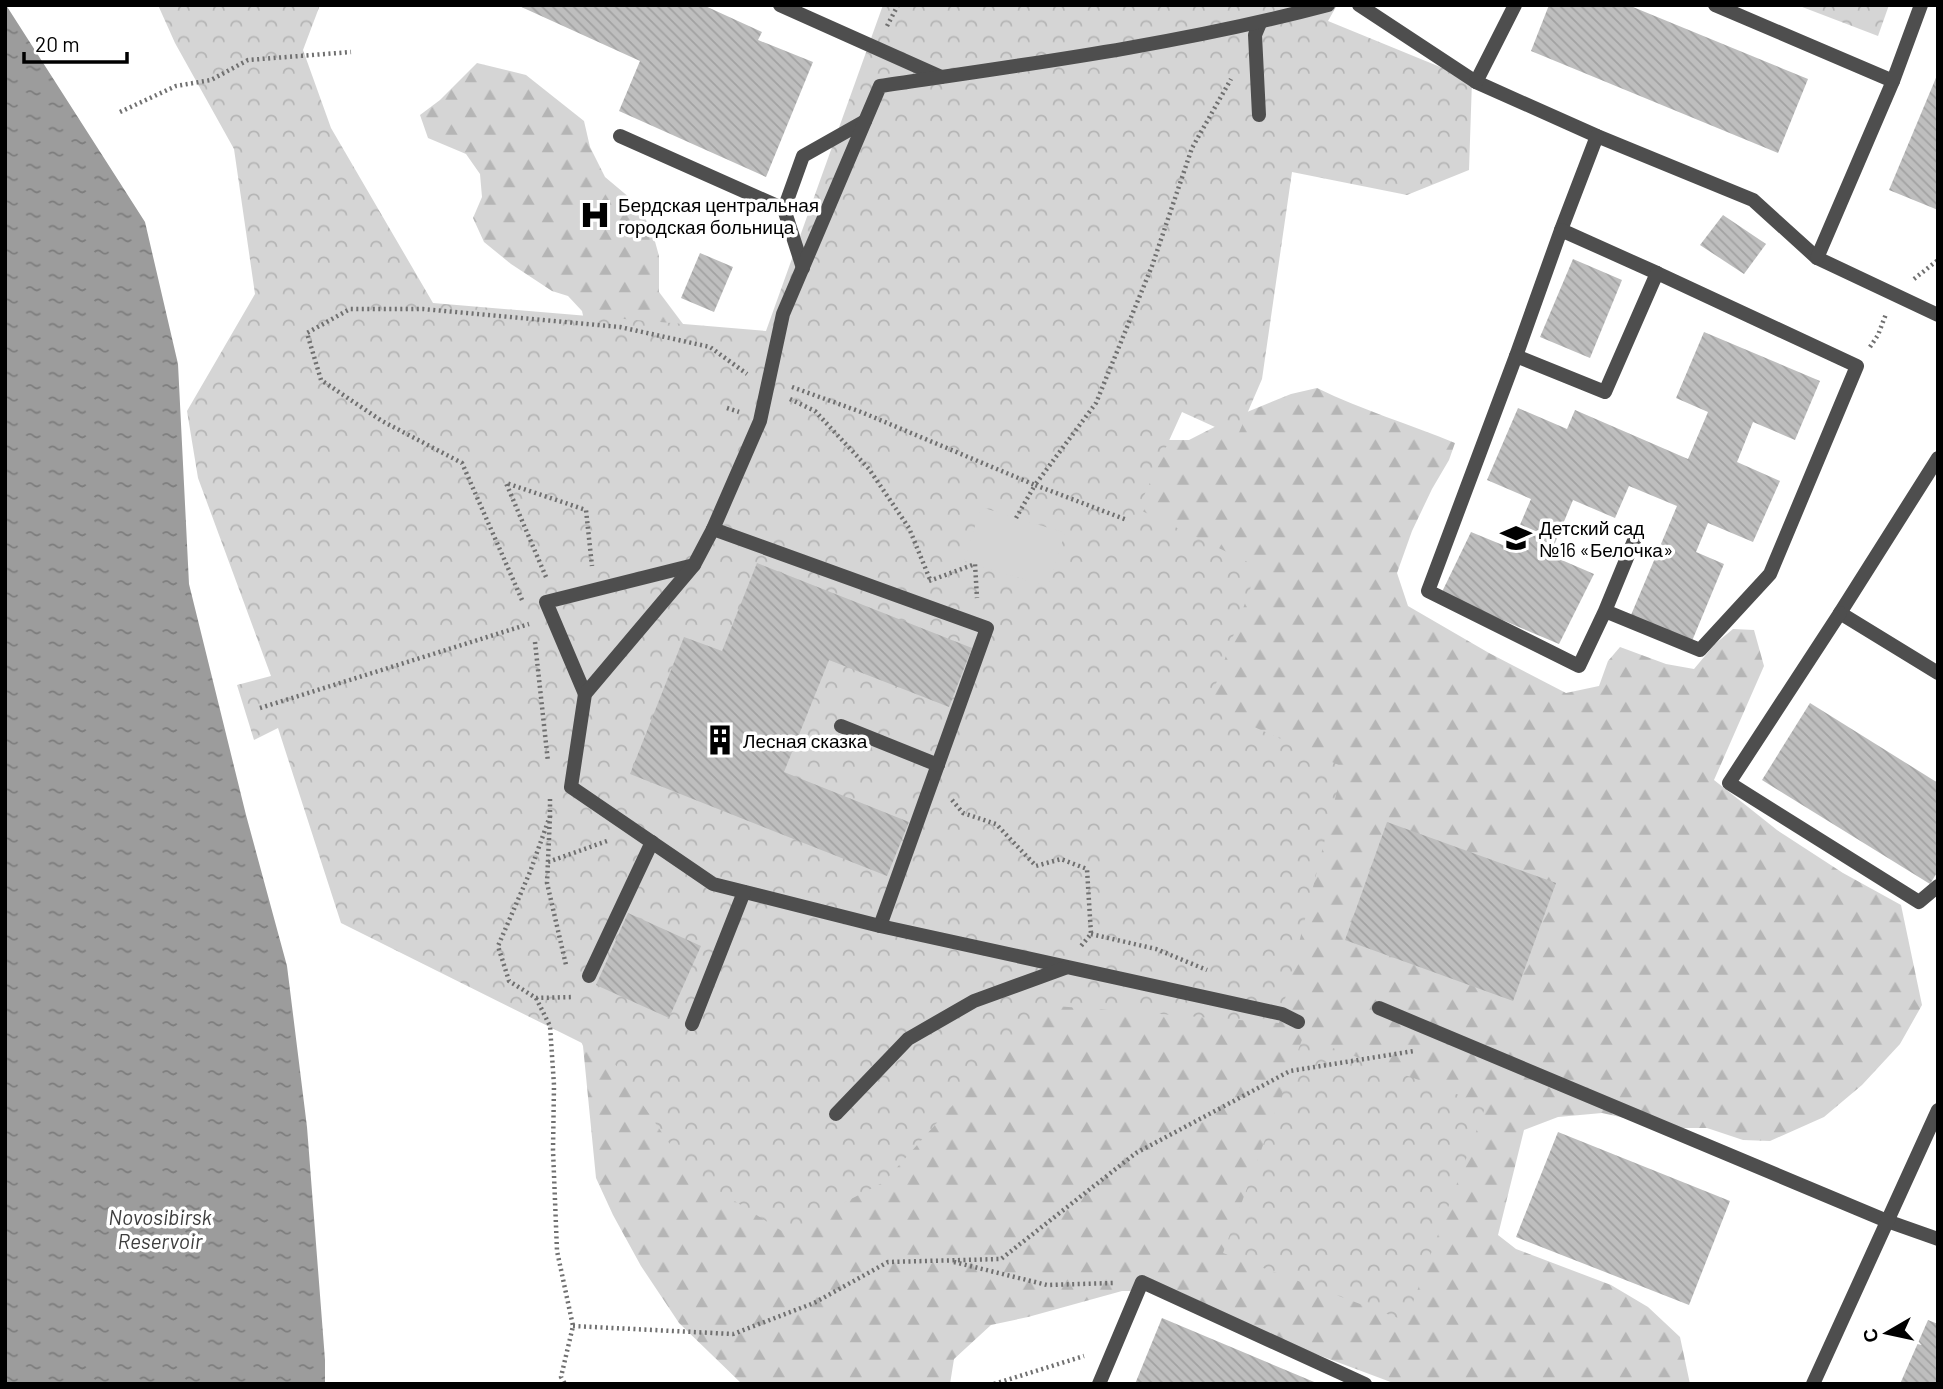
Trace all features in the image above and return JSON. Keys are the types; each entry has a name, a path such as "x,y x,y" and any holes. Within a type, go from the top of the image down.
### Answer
{"lane":[{"path":"780,5 941,77"},
{"path":"584,694 694,565 713,529 760,421 783,314 880,86 1258,29 1328,5"},
{"path":"1359,5 1476,82 1597,136 1753,200 1817,258 1938,315"},
{"path":"1476,82 1516,5"},
{"path":"1715,5 1893,81"},
{"path":"1817,258 1893,81 1921,5"},
{"path":"1258,29 1259,115"},
{"path":"803,268 784,209 803,156 865,121"},
{"path":"620,135 784,209"},
{"path":"1597,136 1428,591 1579,666 1638,531"},
{"path":"1561,230 1857,366 1770,575 1700,650 1605,611"},
{"path":"1516,356 1605,392 1657,272"},
{"path":"1938,458 1729,783 1919,902 1938,886"},
{"path":"713,529 986,628 880,926"},
{"path":"694,565 546,603 584,694 571,787 713,884 880,926 1272,1012 1298,1022"},
{"path":"1840,612 1938,673"},
{"path":"841,726 936,772"},
{"path":"589,976 652,842"},
{"path":"692,1024 744,892"},
{"path":"836,1114 908,1039 974,1001 1066,967"},
{"path":"1379,1008 1887,1221 1938,1239"},
{"path":"1813,1384 1938,1110"},
{"path":"1099,1384 1142,1282 1365,1384"}],"path":[{"path":"1016,518 1035,485 1096,403 1152,266 1192,148 1258,29"},
{"path":"120,112 176,86 211,80 247,60 351,52"},
{"path":"1857,366 1878,335 1892,295"},
{"path":"549,766 532,623 462,463 382,421 321,380 307,333 350,309 423,309 620,327 710,346 815,411 869,469 909,528 943,612"},
{"path":"768,383 861,412 1035,485 1127,520"},
{"path":"556,600 506,483 586,510 595,590"},
{"path":"892,594 975,564 978,625"},
{"path":"260,708 532,623 554,621"},
{"path":"936,772 963,813 996,824 1036,866 1061,859 1087,869 1091,934 1066,967"},
{"path":"550,791 547,883 568,972"},
{"path":"550,816 530,872 498,946 509,981 536,998 550,1026 554,1085 557,1251 573,1326 561,1377 565,1384"},
{"path":"548,862 636,831"},
{"path":"1091,934 1156,949 1218,973"},
{"path":"536,998 574,997 571,985"},
{"path":"573,1326 733,1334 814,1303 888,1262 1001,1259 1136,1153 1290,1071 1463,1043"},
{"path":"947,1260 1047,1285 1142,1282"},
{"path":"994,1384 1115,1346"}],"green space":[{"path":"158,5 320,5 303,50 331,128 433,303 766,331 883,5 1337,5 1328,21 1472,80 1469,170 1407,195 1292,172 1262,379 1237,437 1182,412 1138,509 1258,567 1208,706 1343,767 1279,1023 1042,1005 884,1182 785,1233 689,1172 610,1057 341,923 278,728 254,740 237,685 271,676 198,478 187,411 255,294 234,149 175,43"},
{"path":"1797,5 1889,5 1878,36"},
{"path":"477,63 526,75 584,121 590,147 605,177 630,198 651,227 659,256 659,292 707,363 588,337 582,311 568,296 552,291 484,242 473,218 482,197 480,174 466,154 428,138 420,115 440,100"},
{"path":"1317,388 1455,443 1412,531 1397,573 1408,606 1489,653 1566,693 1599,686 1608,661 1620,647 1666,664 1694,669 1715,644 1733,629 1754,630 1764,666 1714,780 1777,830 1843,873 1901,905 1922,1005 1900,1044 1862,1085 1824,1117 1770,1141 1743,1140 1707,1128 1669,1128 1602,1113 1558,1117 1524,1130 1498,1235 1516,1249 1611,1285 1648,1307 1680,1337 1690,1384 1396,1384 1289,1344 1178,1291 1122,1291 991,1325 954,1359 950,1384 742,1384 679,1323 641,1266 613,1215 596,1178 583,1046 565,1006 1154,440 1189,440 1230,419 1291,394"},
{"path":"981,507 1065,533 1048,587 964,561"},
{"path":"1303,1037 1486,1105 1406,1321 1223,1253"}],"water":[{"name":"Novosibirsk Reservoir","path":"6,5 145,222 178,364 189,584 246,815 287,966 307,1127 325,1384 5,1384"}],"building":[{"path":"517,5 703,5 762,32 758,40 813,62 766,177 619,111 640,61"},
{"path":"1549,5 1628,5 1808,79 1778,153 1531,51"},
{"path":"1938,73 1938,210 1889,190"},
{"path":"1723,215 1766,244 1744,274 1700,245"},
{"path":"700,253 733,267 714,312 681,298"},
{"path":"1573,259 1622,280 1590,358 1540,337"},
{"path":"1704,332 1820,381 1795,440 1753,422 1737,462 1780,481 1753,542 1708,523 1696,552 1724,564 1692,641 1631,615 1677,506 1629,486 1615,518 1573,500 1550,555 1594,574 1559,644 1441,594 1471,532 1510,548 1531,499 1487,480 1518,408 1567,429 1575,410 1688,459 1708,412 1676,398"},
{"name":"Лесная сказка","path":"757,563 972,648 949,707 829,660 784,772 909,822 887,876 630,774 684,637 722,651"},
{"path":"1810,703 1938,783 1938,871 1930,884 1762,780"},
{"path":"1387,822 1556,883 1513,1001 1345,940"},
{"path":"628,913 701,946 669,1018 596,985"},
{"path":"1558,1132 1730,1201 1689,1305 1516,1237"},
{"path":"1162,1318 1319,1384 1135,1384"},
{"path":"1928,1320 1938,1324 1938,1384 1900,1384"}],"place":[{"name":"Бердская центральная городская больница","path":"595,215"},
{"name":"Детский сад №16 «Белочка»","path":"1516,538"},
{"name":"Лесная сказка","path":"720,740"}]}
